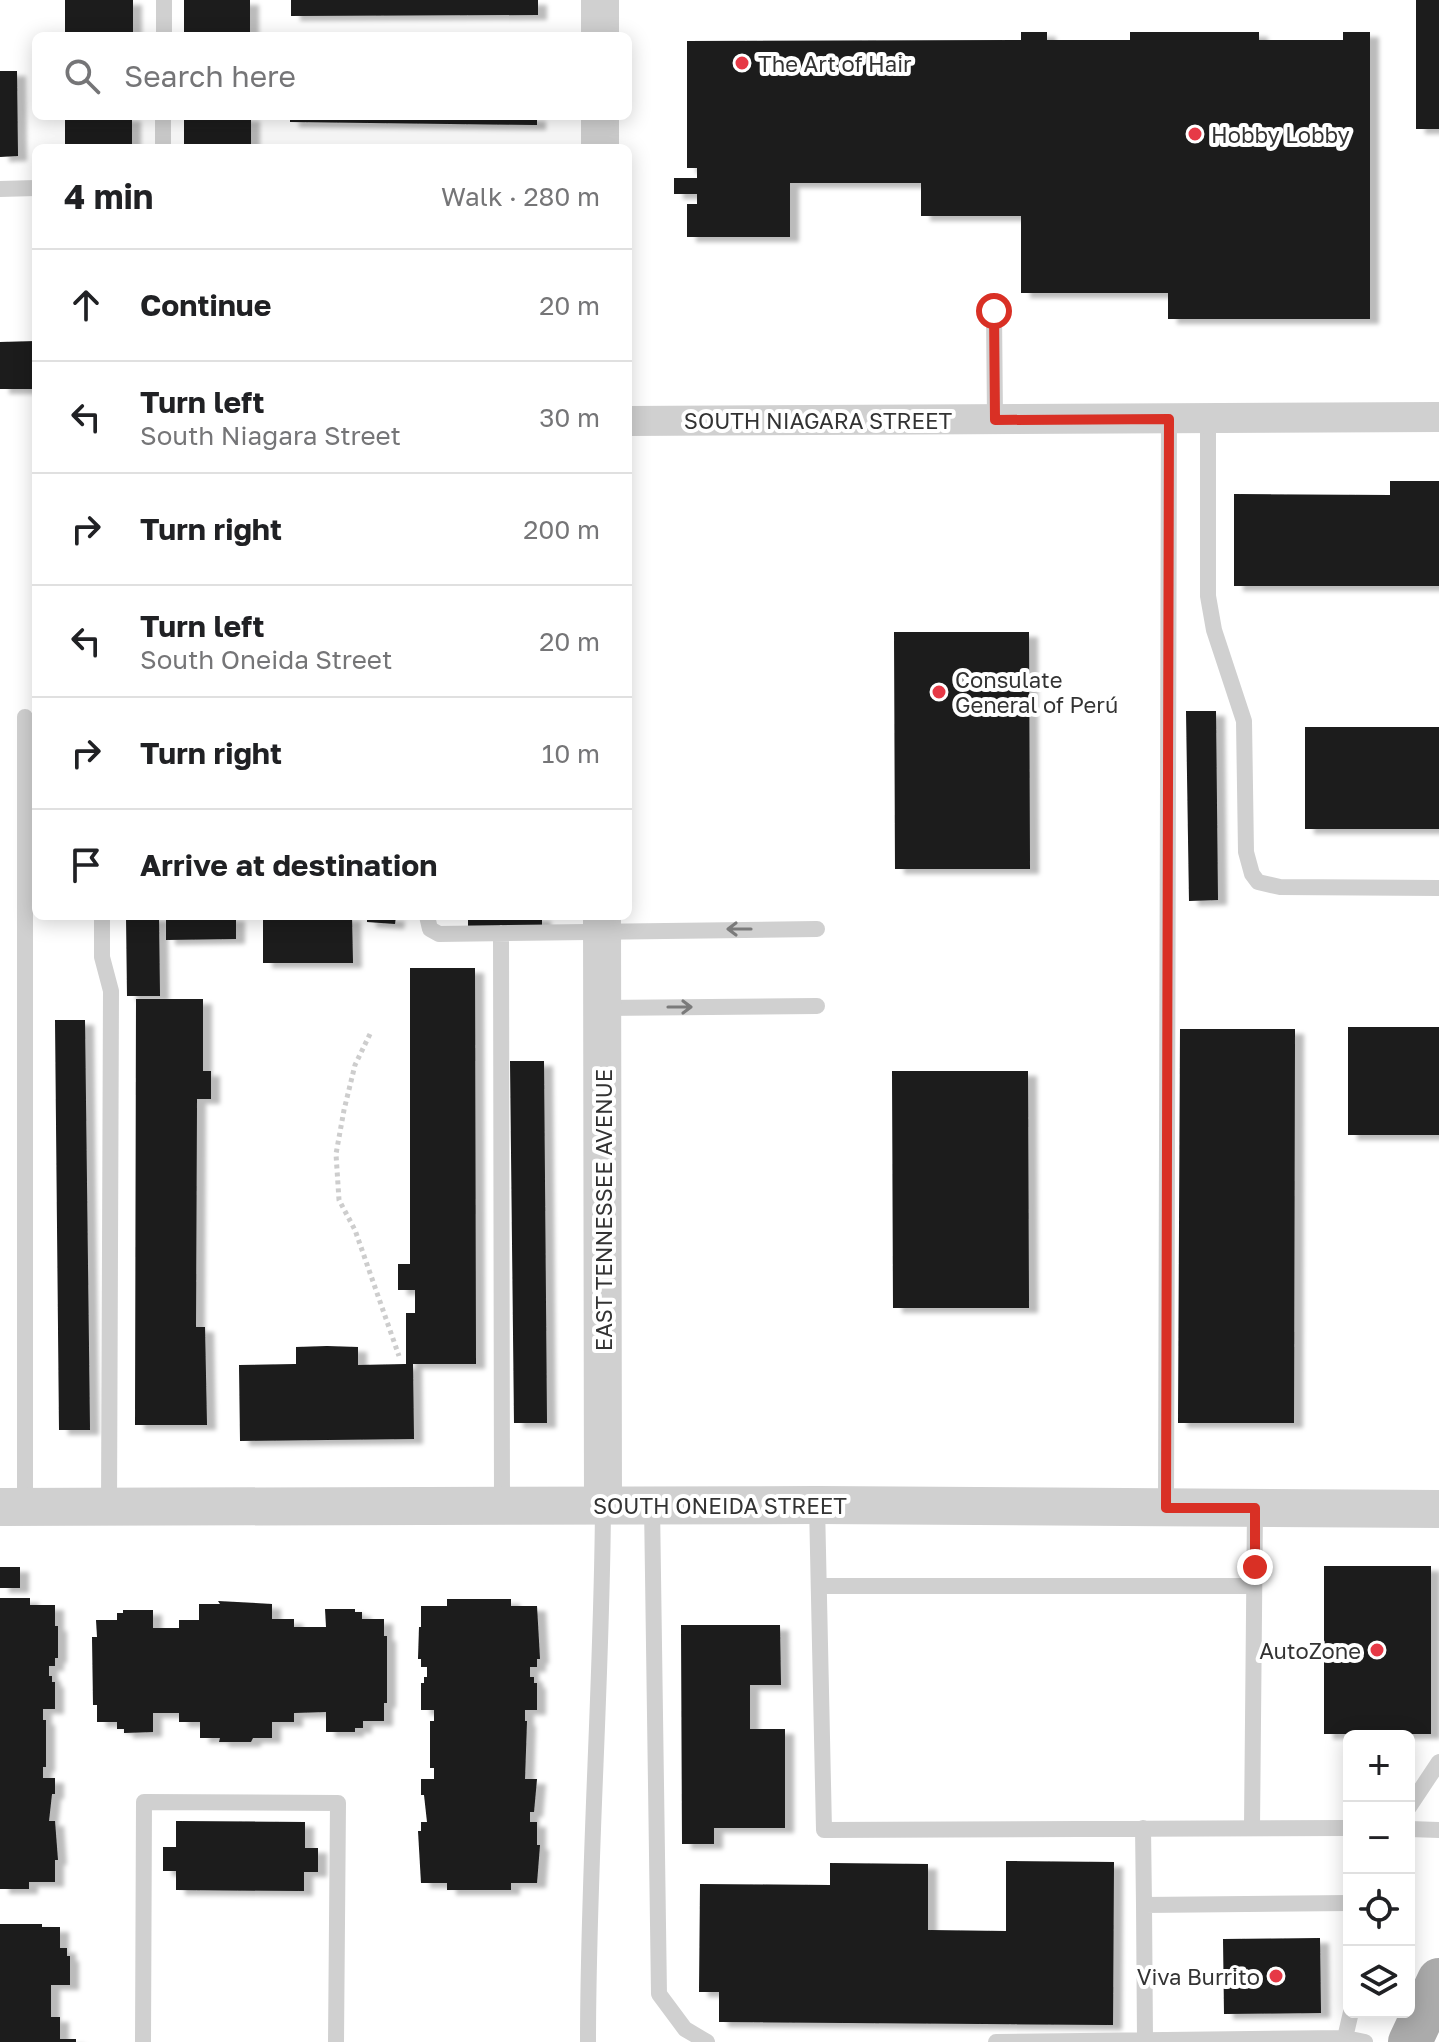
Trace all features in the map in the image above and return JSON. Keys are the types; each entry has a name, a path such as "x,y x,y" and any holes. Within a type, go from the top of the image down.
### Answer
{"main road":[{"path":"1410,2042 1439,1980"}],"street":[{"path":"600,0 600,32"},
{"path":"600,120 600,144"},
{"name":"SOUTH NIAGARA STREET","path":"632,421 1439,417"},
{"name":"EAST TENNESSEE AVENUE","path":"602,924 603,1505"},
{"name":"SOUTH ONEIDA STREET","path":"12,1507 817,1505 1439,1509"}],"lane":[{"path":"164,0 164,32"},
{"path":"163,120 163,144"},
{"path":"0,189 32,188"},
{"path":"994,311 995,420"},
{"path":"1166,1508 1169,419"},
{"path":"1208,419 1208,596 1214,630 1244,721 1246,845 1252,874 1258,882 1280,887 1439,888"},
{"path":"12,1507 25,717"},
{"path":"102,920 102,957 111,991 109,1507"},
{"path":"428,920 430,929 439,934 501,933 602,924 817,929"},
{"path":"501,933 502,1505"},
{"path":"602,1008 817,1006"},
{"path":"588,2042 588,1944 601,1673 603,1505"},
{"path":"652,1505 659,1994 685,2029 707,2042"},
{"path":"817,1505 824,1830 1343,1828"},
{"path":"1252,1827 1255,1508"},
{"path":"819,1586 1254,1586"},
{"path":"1412,1802 1439,1762"},
{"path":"143,2042 144,1802 338,1803 336,2042"},
{"path":"1143,1828 1145,2040"},
{"path":"1415,1829 1439,1830"},
{"path":"1144,1905 1343,1903"},
{"path":"1345,2038 1350,2018"},
{"path":"996,2042 1345,2038 1365,2042"}],"path":[{"path":"370,1034 355,1065 344,1110 336,1154 339,1200 355,1230 399,1356"}],"building":[{"path":"65,0 133,0 133,32 65,32"},
{"path":"184,0 250,0 250,32 184,32"},
{"path":"291,0 538,0 538,15 291,16"},
{"path":"1416,0 1439,0 1439,129 1416,129"},
{"name":"Hobby Lobby","path":"1021,32 1047,32 1047,40 1130,40 1130,32 1259,32 1259,40 1343,40 1343,32 1370,32 1370,319 1168,319 1168,293 1021,293 1021,216 921,216 921,183 790,183 790,237 687,237 687,204 697,204 697,194 674,194 674,178 697,178 697,168 687,168 687,41 1021,40"},
{"path":"0,71 17,71 18,156 0,157"},
{"path":"65,120 132,120 132,144 65,144"},
{"path":"184,120 251,120 251,144 184,144"},
{"path":"537,120 537,125 290,122"},
{"path":"32,341 32,389 0,389 0,342"},
{"path":"1390,481 1439,481 1439,586 1234,586 1234,494 1390,495"},
{"path":"894,632 1029,632 1030,869 895,869"},
{"path":"1186,711 1216,711 1218,900 1189,901"},
{"path":"1305,727 1439,727 1439,829 1305,829"},
{"path":"126,920 159,920 160,996 127,996"},
{"path":"166,920 236,920 236,939 166,940"},
{"path":"263,920 352,920 353,963 263,963"},
{"path":"367,920 396,920 395,924"},
{"path":"468,920 542,920 542,930 468,930"},
{"path":"410,968 475,968 476,1364 413,1364 414,1439 240,1441 239,1365 296,1364 296,1347 327,1346 358,1347 358,1365 406,1364 406,1313 415,1313 415,1290 398,1290 398,1264 410,1264"},
{"path":"136,999 203,999 203,1071 211,1071 211,1099 197,1099 196,1327 205,1327 207,1425 135,1425"},
{"path":"55,1020 85,1020 90,1430 59,1430"},
{"path":"1348,1027 1439,1027 1439,1135 1348,1135"},
{"path":"1180,1029 1295,1029 1294,1423 1178,1423"},
{"path":"510,1061 544,1061 547,1423 514,1423"},
{"path":"892,1071 1028,1071 1029,1308 893,1308"},
{"name":"AutoZone","path":"1324,1566 1431,1566 1431,1734 1415,1734 1415,1730 1343,1730 1343,1734 1324,1734"},
{"path":"0,1567 20,1567 20,1588 0,1588"},
{"path":"0,1598 30,1598 30,1605 55,1605 55,1626 58,1626 58,1658 55,1658 55,1666 49,1666 49,1676 55,1682 55,1709 43,1709 43,1720 46,1720 46,1767 43,1767 43,1778 55,1778 49,1821 55,1821 58,1860 55,1860 55,1882 29,1882 29,1889 0,1889"},
{"path":"447,1599 511,1599 511,1606 537,1606 540,1659 537,1659 537,1667 530,1667 530,1677 534,1677 534,1683 537,1683 537,1710 525,1710 525,1779 537,1779 530,1822 537,1822 537,1845 540,1845 537,1883 511,1883 511,1890 447,1890 447,1883 421,1883 418,1831 421,1831 421,1822 427,1822 421,1779 434,1779 434,1768 430,1768 430,1721 434,1721 434,1710 421,1710 421,1683 427,1677 427,1667 421,1667 421,1659 418,1659 419,1627 421,1606 447,1606"},
{"path":"218,1601 272,1604 272,1619 294,1619 294,1627 326,1627 325,1609 355,1609 355,1612 362,1612 362,1619 384,1619 387,1703 384,1703 384,1721 363,1721 363,1728 355,1728 355,1732 326,1732 326,1712 294,1713 294,1722 272,1722 272,1738 253,1738 251,1742 219,1742 220,1738 200,1738 200,1722 179,1722 179,1713 153,1713 153,1732 124,1733 124,1729 117,1729 117,1722 97,1722 97,1705 93,1705 92,1637 97,1637 96,1620 117,1620 117,1613 123,1613 123,1610 153,1610 153,1628 179,1628 179,1620 199,1620 199,1604 220,1604"},
{"path":"681,1625 780,1625 781,1685 750,1685 750,1729 785,1729 785,1828 714,1828 714,1844 682,1844"},
{"path":"176,1821 305,1822 305,1848 318,1848 318,1872 304,1872 304,1891 176,1890 176,1871 163,1871 163,1847 176,1847"},
{"path":"1006,1861 1114,1862 1113,2025 719,2022 719,1992 699,1992 700,1884 830,1885 830,1863 928,1864 928,1930 1006,1931"},
{"path":"0,1924 60,1927 60,1948 67,1948 67,1956 70,1956 70,1985 51,1985 51,2017 60,2017 60,2039 76,2039 76,2042 0,2042"},
{"path":"1320,1938 1321,2013 1224,2014 1223,1939"}],"place":[{"name":"The Art of Hair","path":"742,63"},
{"name":"Hobby Lobby","path":"1195,134"},
{"name":"Consulate General of Perú","path":"939,692"},
{"name":"AutoZone","path":"1377,1650"},
{"name":"Viva Burrito","path":"1276,1976"}],"route":[{"path":"994,311 995,420 1169,419 1166,1508 1255,1508 1255,1567"}]}
